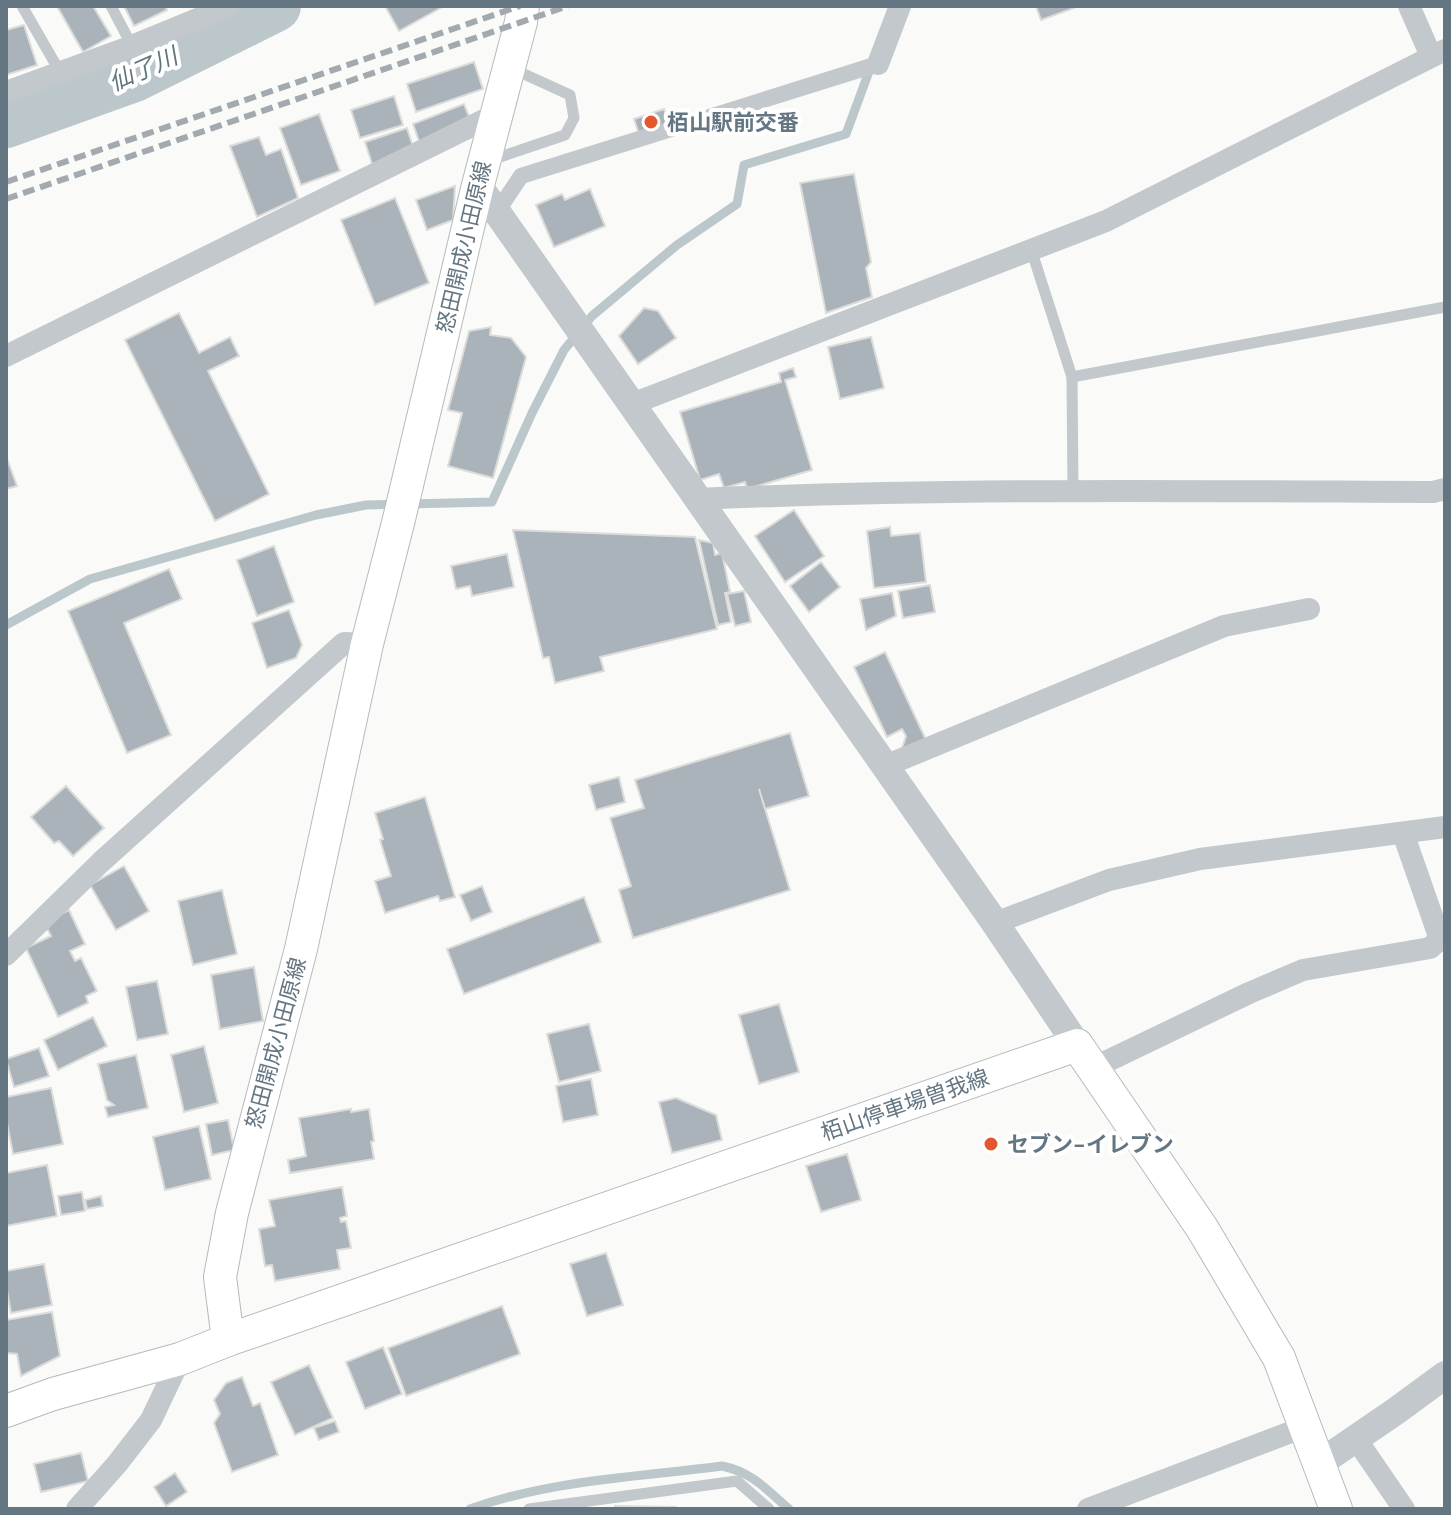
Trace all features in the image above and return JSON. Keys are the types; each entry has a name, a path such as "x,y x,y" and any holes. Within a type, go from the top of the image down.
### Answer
{"main road":[{"name":"怒田開成小田原線","path":"228,1340 220,1277 232,1213 301,949 367,644 523,6"},
{"name":"栢山停車場曽我線","path":"228,1340 1085,1056"},
{"path":"1085,1056 1202,1228 1253,1311 1279,1358 1336,1509"},
{"path":"6,1411 53,1394 180,1359 228,1340"}],"street":[{"path":"6,92 132,46 229,6"},
{"path":"497,212 521,176 878,64 900,6"},
{"path":"632,404 1106,221 1438,53 1409,6"},
{"path":"6,356 496,114"},
{"path":"481,174 497,212 1085,1056 1303,970 1430,948 1440,939 1403,833"},
{"path":"697,499 803,494 1433,492 1445,489"},
{"path":"885,766 1224,626 1309,609"},
{"path":"6,955 101,862 344,643 367,644"},
{"path":"995,923 1109,880 1200,859 1445,827"},
{"path":"77,1509 151,1420 180,1359"},
{"path":"1320,1463 1445,1375"},
{"path":"1088,1509 1304,1427"},
{"path":"1356,1439 1404,1509"}],"lane":[{"path":"22,6 60,72"},
{"path":"111,6 132,46"},
{"path":"481,174 565,135 574,118 570,95 509,67"},
{"path":"1031,249 1072,377 1073,491"},
{"path":"1072,377 1445,307"},
{"path":"529,1509 737,1481 769,1509"}],"building":[{"path":"93,6 111,36 83,52 58,8"},
{"path":"124,6 165,6 167,10 134,26"},
{"path":"385,6 444,6 399,31"},
{"path":"1036,6 1073,6 1074,8 1041,20"},
{"path":"24,25 37,65 6,75 6,30"},
{"path":"474,62 483,89 416,112 407,84"},
{"path":"394,96 403,125 360,138 351,110"},
{"path":"464,104 472,124 420,144 413,124"},
{"name":"栢山駅前交番","path":"664,109 669,124 639,134 634,119"},
{"path":"319,114 340,171 301,185 280,128"},
{"path":"407,128 414,150 372,164 365,142"},
{"path":"259,137 266,155 281,149 298,198 257,217 230,146"},
{"path":"854,174 871,262 866,268 872,297 826,313 800,183"},
{"path":"455,186 453,220 427,230 416,200"},
{"path":"590,189 605,226 554,247 536,205 562,194 565,200"},
{"path":"395,198 429,283 375,305 341,220"},
{"path":"644,308 658,311 676,338 638,364 619,336"},
{"path":"179,313 199,353 230,337 239,356 208,371 269,494 215,521 125,340"},
{"path":"491,327 490,335 511,338 526,357 493,478 448,466 462,413 448,410 469,331"},
{"path":"871,337 884,388 840,399 828,347"},
{"path":"793,368 796,377 785,380 812,470 747,489 745,482 724,488 719,474 700,480 680,412 781,382 779,373"},
{"path":"6,456 17,486 6,489"},
{"path":"794,510 824,556 785,582 755,536"},
{"path":"890,527 891,536 920,533 926,582 874,588 867,531"},
{"path":"513,530 695,537 717,629 600,657 604,671 555,683 549,657 543,658"},
{"path":"699,540 713,543 715,555 722,553 730,592 725,593 731,622 718,625"},
{"path":"274,546 294,602 257,616 237,560"},
{"path":"507,554 514,587 472,596 470,586 456,589 451,566"},
{"path":"821,562 840,587 809,612 790,586"},
{"path":"169,569 182,599 124,623 171,735 127,753 68,611"},
{"path":"930,585 935,612 903,618 898,591"},
{"path":"744,591 751,622 735,626 727,594"},
{"path":"892,593 896,616 866,630 860,599"},
{"path":"289,610 302,645 296,658 267,668 252,623"},
{"path":"885,652 926,740 901,751 906,736 902,729 887,737 854,667"},
{"path":"790,733 809,796 765,809 790,890 633,938 619,890 631,886 610,818 644,808 635,780"},
{"path":"619,777 625,802 596,810 589,785"},
{"path":"66,786 104,828 73,856 59,841 54,843 31,817"},
{"path":"425,797 455,897 440,901 438,896 385,913 375,881 391,876 375,813"},
{"path":"124,866 149,911 116,930 90,885"},
{"path":"482,886 492,912 471,921 460,895"},
{"path":"222,890 237,954 193,965 178,901"},
{"path":"584,897 601,942 464,994 447,949"},
{"path":"69,910 85,944 70,951 75,961 81,958 97,991 86,996 88,1003 58,1017 26,948 51,936 44,922"},
{"path":"254,967 263,1021 220,1029 211,975"},
{"path":"157,981 168,1034 137,1040 126,987"},
{"path":"779,1004 799,1072 759,1084 739,1015"},
{"path":"93,1017 107,1046 58,1070 44,1040"},
{"path":"589,1024 601,1071 559,1082 547,1034"},
{"path":"204,1046 218,1103 184,1112 171,1055"},
{"path":"39,1048 49,1076 14,1087 6,1059"},
{"path":"136,1055 148,1108 108,1117 105,1107 114,1105 107,1100 98,1064"},
{"path":"591,1079 598,1115 563,1122 556,1086"},
{"path":"51,1088 63,1144 13,1154 6,1118 6,1097"},
{"path":"676,1098 716,1115 722,1140 672,1153 659,1102"},
{"path":"351,1109 351,1112 369,1109 374,1159 290,1173 288,1160 306,1156 299,1118"},
{"path":"228,1120 234,1150 212,1155 206,1124"},
{"path":"199,1126 211,1179 165,1190 153,1137"},
{"path":"847,1154 861,1200 821,1212 806,1166"},
{"path":"47,1165 57,1216 6,1226 6,1173"},
{"path":"342,1187 347,1216 340,1218 341,1222 346,1221 351,1248 337,1250 340,1269 275,1281 272,1265 265,1266 259,1229 275,1226 269,1200"},
{"path":"82,1192 85,1211 61,1215 58,1196"},
{"path":"101,1196 103,1206 87,1209 85,1200"},
{"path":"606,1253 623,1305 587,1316 570,1264"},
{"path":"44,1264 52,1305 11,1313 6,1271"},
{"path":"502,1306 520,1354 406,1396 388,1348"},
{"path":"52,1312 60,1356 21,1376 17,1354 7,1353 6,1320"},
{"path":"383,1347 402,1394 365,1409 346,1362"},
{"path":"309,1365 333,1418 295,1435 271,1382"},
{"path":"242,1377 253,1406 260,1403 278,1455 232,1472 214,1423 220,1414 214,1400 226,1383"},
{"path":"335,1421 339,1432 319,1440 314,1428"},
{"path":"81,1453 88,1481 41,1492 34,1464"},
{"path":"175,1473 187,1492 166,1506 154,1487"},
{"path":"615,1506 676,1507 676,1509 615,1509"}],"waterway":[{"name":"仙了川","path":"6,122 134,76 275,6"},
{"path":"6,625 90,579 316,515 366,505 492,502 564,350 592,316 677,245 737,204 744,165 846,134 871,66"},
{"path":"470,1509 500,1499 563,1486 722,1466 751,1477 789,1509"}],"railway":[{"path":"6,182 520,6"},
{"path":"6,199 568,6"}],"place":[{"name":"栢山駅前交番","path":"651,122"},
{"name":"セブン-イレブン","path":"991,1144"}]}
